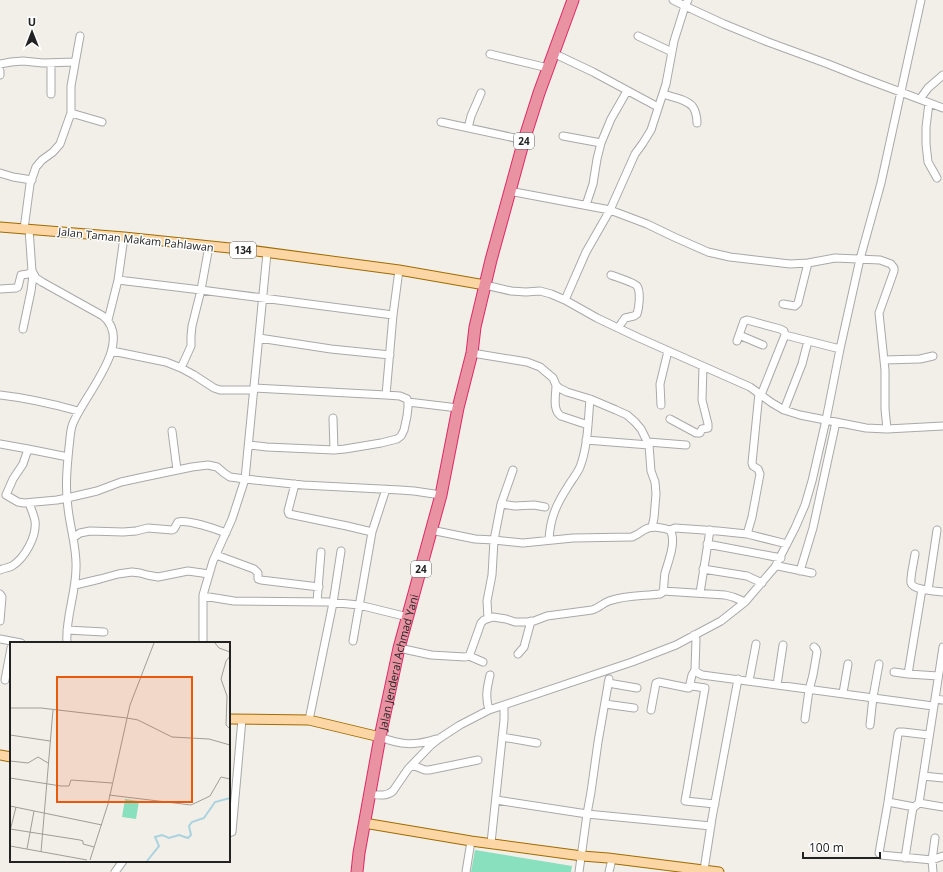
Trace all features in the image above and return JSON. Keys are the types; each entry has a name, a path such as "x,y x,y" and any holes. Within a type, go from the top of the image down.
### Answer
{"highway":[{"name":"24","path":"485,285 509,191 524,140 553,53 573,0"},
{"name":"Jalan Jenderal Achmad Yani","path":"357,872 364,823 380,737 399,648 440,495 458,408 472,353 475,328 485,285"},
{"name":"Jalan Jenderal Achmad Yani","path":"350,872 359,853"}],"main road":[{"name":"Jalan Taman Makam Pahlawan","path":"0,227 124,237 209,246 399,270 485,285"},
{"path":"230,719 309,720 380,737"},
{"path":"0,755 10,757"},
{"path":"364,823 491,844 719,872"}],"street":[{"path":"673,0 686,3 724,24 768,42 943,108"},
{"path":"370,794 390,794 412,765 440,738 460,725 489,710 632,662 676,645 721,621 745,602 776,567 795,528 804,505 816,462 860,259 881,183 922,0"},
{"path":"565,300 586,252 610,210 634,154 651,130 663,94 677,30 686,3"},
{"path":"23,330 33,273 26,229 29,189 38,164 53,152 60,144 71,113 71,86 80,36"},
{"path":"638,36 672,52"},
{"path":"553,53 593,72 658,107"},
{"path":"490,54 548,68"},
{"path":"0,64 17,61 35,63 75,62"},
{"path":"51,63 51,94"},
{"path":"920,99 928,88 943,75"},
{"path":"586,205 593,184 601,143 611,119 627,91"},
{"path":"468,128 471,116 481,93"},
{"path":"663,94 692,106 698,123"},
{"path":"929,102 926,127 926,144 928,162 937,178"},
{"path":"71,113 102,122"},
{"path":"440,122 524,140"},
{"path":"563,136 601,143"},
{"path":"0,173 32,180"},
{"path":"509,191 610,210 647,224 674,238 708,252 730,257 790,264 808,263 835,258 880,260 888,262 894,268 894,271 879,313 885,370 885,409 887,429"},
{"path":"108,320 118,280 124,237"},
{"path":"181,368 191,346 192,331 209,246"},
{"path":"203,642 203,594 216,555 234,513 245,479 267,253"},
{"path":"783,304 795,306 798,303 808,263"},
{"path":"386,395 393,315 399,270"},
{"path":"0,289 16,288 18,287 21,275 33,273"},
{"path":"33,273 42,282 108,320 114,334 112,351 99,379 78,412 71,430 66,472 67,498 76,566 75,585 67,630 67,642"},
{"path":"611,275 635,284 638,288 638,314 625,318 618,328"},
{"path":"118,280 393,315"},
{"path":"485,285 511,291 540,291 551,294 618,328 750,387 784,410 800,415 866,428 887,429 943,426"},
{"path":"763,345 738,338 744,321 747,320 780,329 784,331 785,335 840,349"},
{"path":"747,534 752,517 760,474 758,469 753,466 752,463 760,394 785,335"},
{"path":"259,338 331,349 390,355"},
{"path":"784,410 802,364 808,341"},
{"path":"112,351 166,362 181,368 214,388 220,390 254,389 386,395 404,397 408,402 404,430 401,436 397,439 334,450 249,445"},
{"path":"660,405 660,384 668,351"},
{"path":"472,353 527,362 540,367 553,378 556,385 556,408 558,414 588,425"},
{"path":"884,360 920,359 933,356"},
{"path":"670,419 696,433 700,433 702,429 708,428 702,400 703,366"},
{"path":"556,385 567,392 590,399 627,415 641,429 648,443 651,471 655,482 655,512 652,527"},
{"path":"0,395 24,398 78,412"},
{"path":"548,540 549,528 554,511 579,468 583,457 590,399"},
{"path":"408,402 458,408"},
{"path":"333,418 334,450"},
{"path":"800,571 813,528 836,422"},
{"path":"172,432 177,470"},
{"path":"586,440 686,445"},
{"path":"0,444 68,457"},
{"path":"28,449 23,464 3,494 18,502 24,503 67,498 97,491 121,482 144,476 192,467 213,465 230,477 245,479 295,484 414,491 440,495"},
{"path":"488,618 488,594 492,575 494,540 501,504 513,470"},
{"path":"295,484 288,511 289,514 372,532"},
{"path":"354,641 372,532 386,489"},
{"path":"0,570 10,567 17,562 23,556 32,539 35,522 29,503"},
{"path":"501,504 515,506 534,505 545,507"},
{"path":"72,538 80,533 90,531 136,532 148,528 172,530 178,522 183,521 209,527 226,533"},
{"path":"431,530 475,540 523,543 573,538 632,537 647,528 652,527 670,530 675,528 747,534 787,544"},
{"path":"663,591 665,573 670,558 672,541 672,533 670,530"},
{"path":"700,593 710,530"},
{"path":"908,674 937,530"},
{"path":"708,544 781,558"},
{"path":"309,720 333,603 341,551"},
{"path":"318,602 321,552"},
{"path":"915,554 911,583 913,586 943,592"},
{"path":"216,555 254,569 258,573 258,579 261,580 319,587"},
{"path":"776,567 778,566 812,573"},
{"path":"703,569 747,576 762,583"},
{"path":"75,585 132,572 158,576 188,571 209,574"},
{"path":"469,656 481,623 492,617 498,617 515,622 531,621 547,616 592,610 608,601 625,597 658,594 663,591 725,595 745,602"},
{"path":"0,594 2,597 0,621"},
{"path":"203,596 234,602 318,602 359,605 408,617"},
{"path":"518,654 524,646 531,621"},
{"path":"67,630 104,632"},
{"path":"651,710 656,683 659,682 689,688 692,675 695,670 696,638 694,635"},
{"path":"0,639 10,643"},
{"path":"749,681 756,644"},
{"path":"776,685 783,645"},
{"path":"805,719 817,652 814,647"},
{"path":"905,858 910,820 916,805 923,776 943,647"},
{"path":"399,648 431,655 469,656 483,662"},
{"path":"5,680 10,654"},
{"path":"843,693 848,664"},
{"path":"870,725 879,664"},
{"path":"695,670 702,675 809,690 934,702 943,700"},
{"path":"894,672 938,676"},
{"path":"489,710 486,702 486,692 490,675"},
{"path":"704,870 738,679"},
{"path":"579,872 608,681 637,688"},
{"path":"692,686 705,688 685,801 715,804"},
{"path":"604,704 634,708"},
{"path":"491,844 504,720 504,705"},
{"path":"230,833 232,832 242,719"},
{"path":"929,736 899,732 879,853 881,855 932,860 943,856"},
{"path":"380,737 394,742 408,744 428,742 440,738"},
{"path":"502,737 538,743"},
{"path":"412,765 429,770 478,760"},
{"path":"923,776 943,778"},
{"path":"496,800 587,814 711,826"},
{"path":"888,802 943,807"},
{"path":"933,872 932,860 935,838"},
{"path":"466,872 471,841"},
{"path":"609,872 612,859"},
{"path":"115,872 122,862"}],"green space":[{"path":"475,850 572,866 571,872 471,872"}]}
